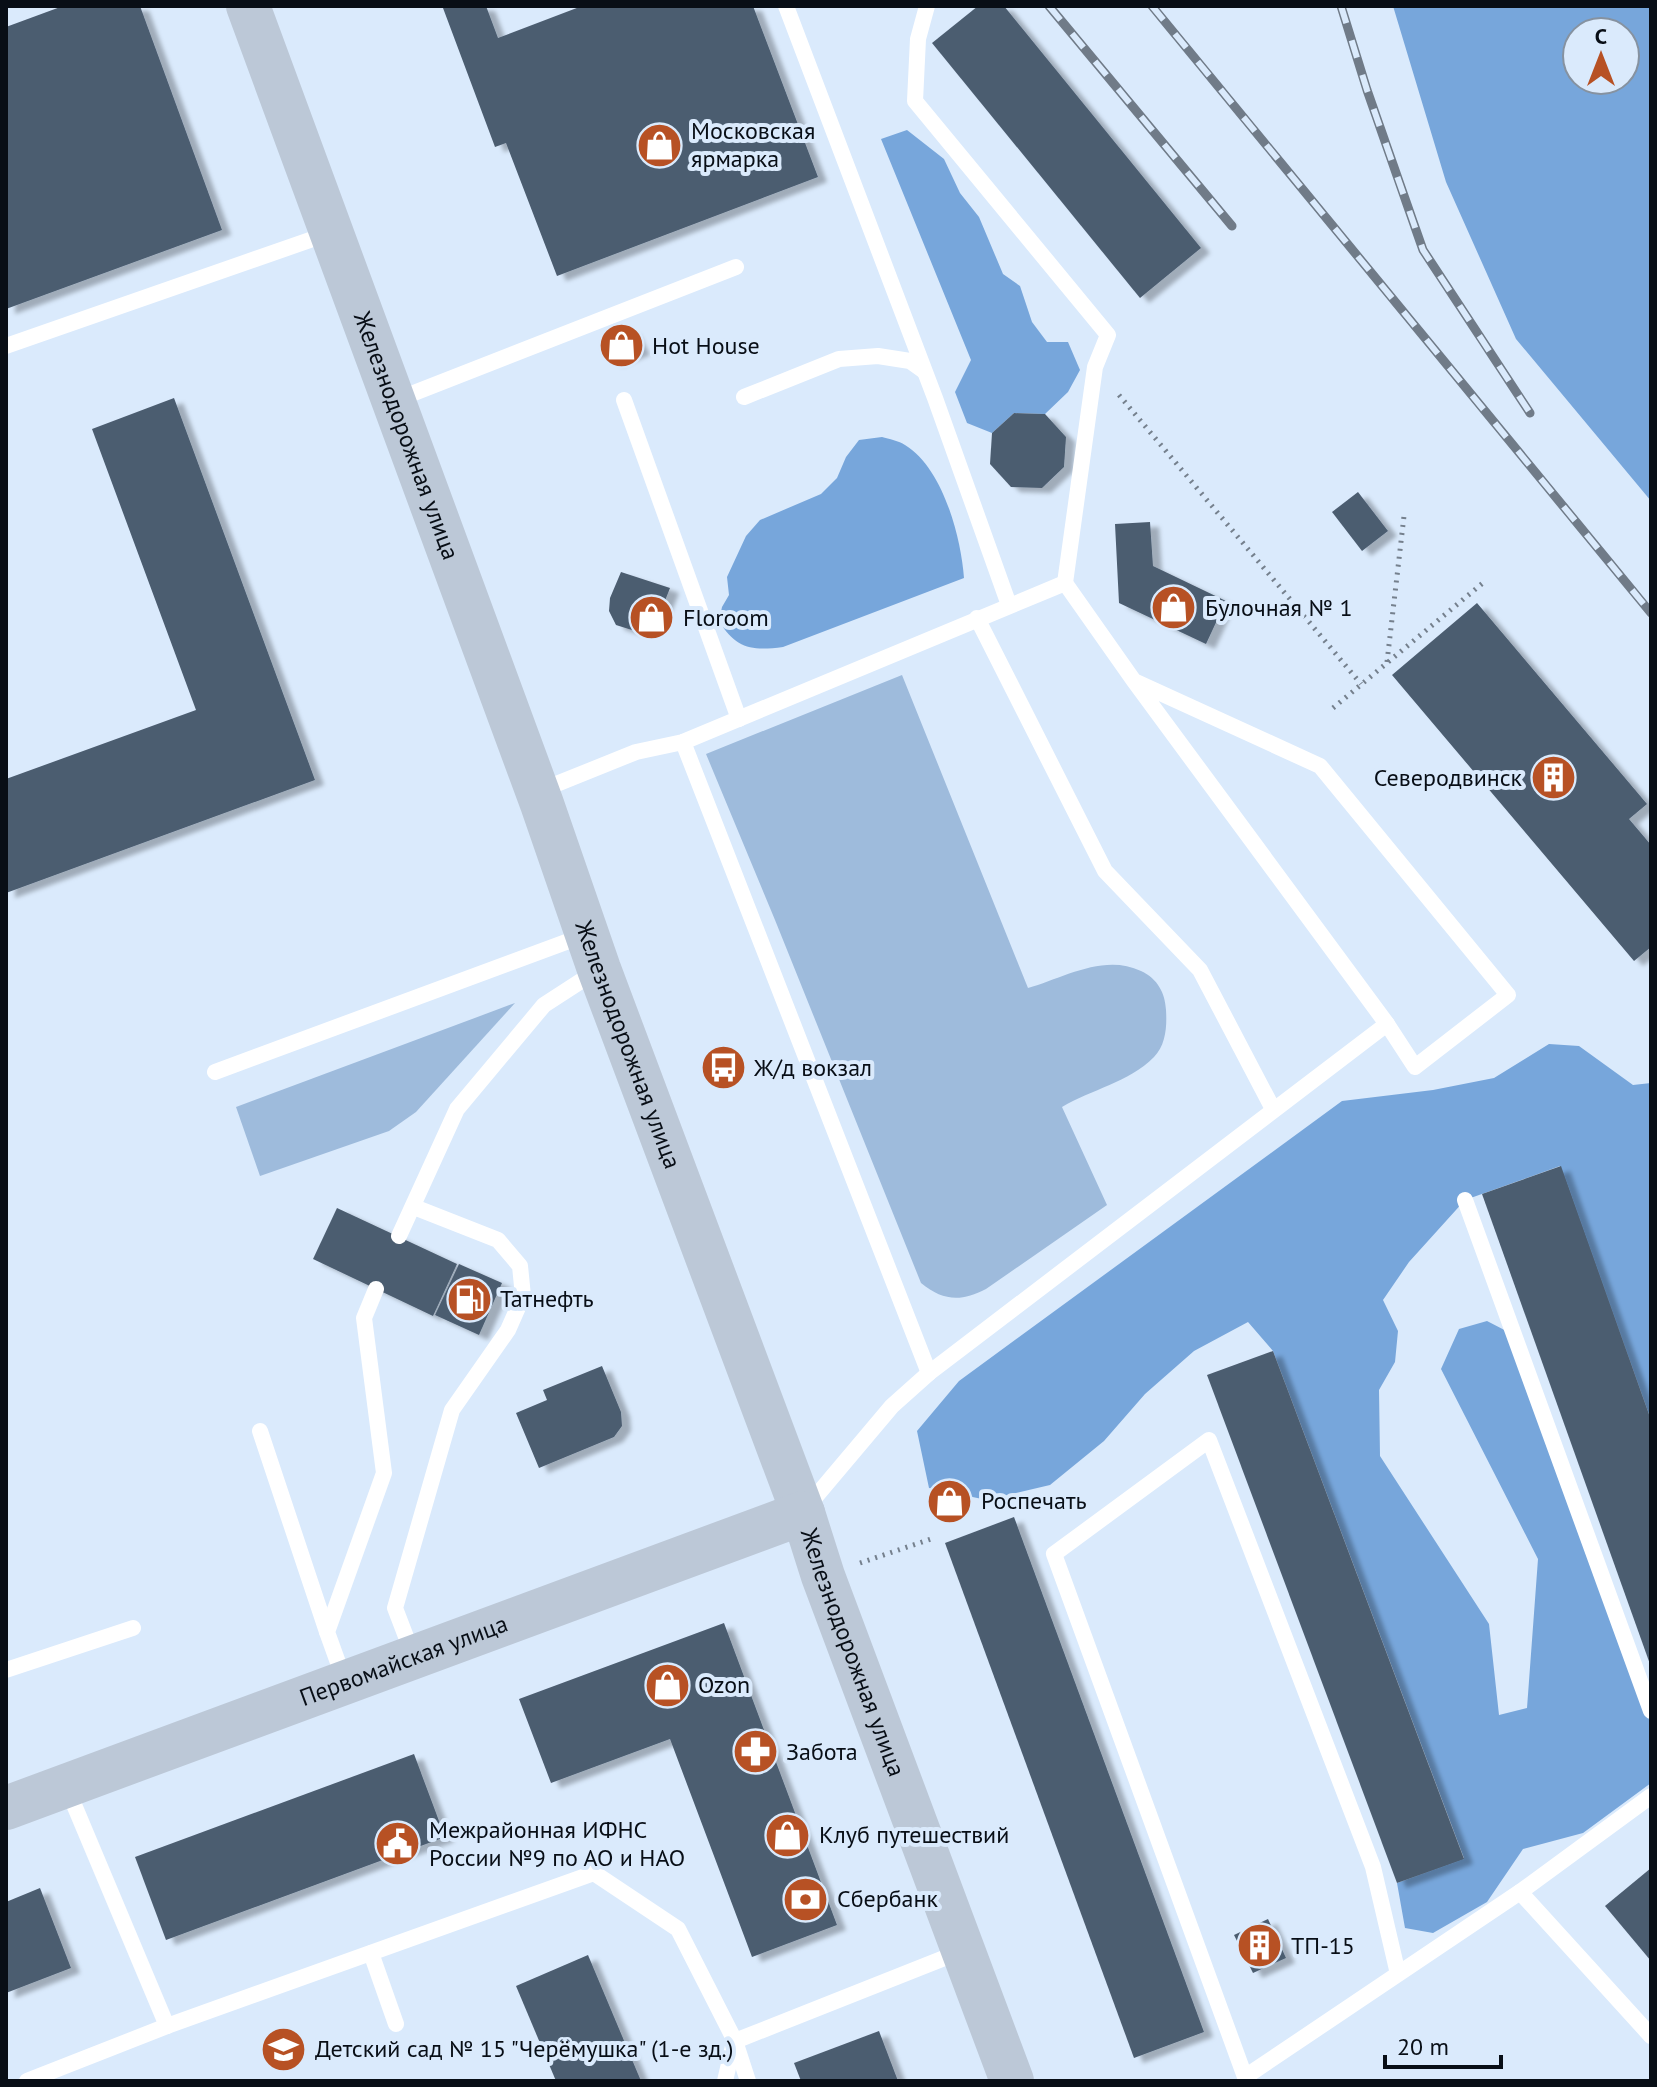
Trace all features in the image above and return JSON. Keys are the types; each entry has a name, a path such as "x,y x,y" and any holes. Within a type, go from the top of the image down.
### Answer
{"main road":[{"name":"Железнодорожная улица","path":"248,6 537,791 593,952 1012,2081"},
{"name":"Первомайская улица","path":"6,1808 803,1513"}],"lane":[{"path":"786,6 1009,605"},
{"path":"927,6 918,39 915,101 1108,335 1095,367 1065,583 1134,681 1387,1024 1415,1067 1508,995 1320,766 1134,681"},
{"path":"6,346 331,232"},
{"path":"394,401 736,267"},
{"path":"744,397 839,359 878,356 910,361 924,371"},
{"path":"624,400 739,719"},
{"path":"537,791 636,752 683,742 1065,583"},
{"path":"977,618 1105,871 1200,970 1273,1109"},
{"path":"683,742 929,1373"},
{"path":"215,1072 593,952"},
{"path":"399,1236 457,1109 593,952"},
{"path":"803,1513 892,1406 929,1373 1387,1024"},
{"path":"1465,1200 1651,1711"},
{"path":"413,1657 395,1608 452,1410 508,1330 523,1296 520,1266 498,1240 414,1207"},
{"path":"327,1632 384,1473 364,1318 376,1289"},
{"path":"260,1431 345,1683"},
{"path":"1398,1974 1373,1867 1209,1440 1054,1554 1242,2080 1520,1892 1651,1796"},
{"path":"6,1670 133,1628"},
{"path":"67,1786 167,2026"},
{"path":"27,2081 167,2026 594,1873 678,1929 735,2041 748,2081"},
{"path":"1520,1892 1651,2036"},
{"path":"735,2041 964,1951"},
{"path":"371,1953 396,2024"},
{"path":"725,2081 735,2041"}],"path":[{"path":"1095,367 1361,684"},
{"path":"1387,663 1404,516"},
{"path":"1333,708 1484,582"},
{"path":"859,1564 931,1539"}],"shaded area":[{"path":"1393,6 1651,6 1651,501 1516,339 1446,182"},
{"path":"907,130 944,159 960,193 979,217 1003,274 1020,286 1032,322 1047,342 1068,342 1080,370 1068,392 1045,414 1014,413 992,433 967,423 955,392 971,360 881,139"},
{"path":"882,437 903,444 918,456 940,486 959,543 964,578 783,647 762,649 739,643 719,621 729,595 727,577 746,536 760,520 821,494 837,478 846,457 859,440"},
{"path":"902,675 1028,988 1084,969 1127,966 1147,974 1156,982 1166,1010 1163,1041 1154,1057 1121,1080 1062,1107 1107,1205 986,1289 960,1298 937,1293 921,1283 706,754"},
{"path":"515,1003 416,1112 389,1131 260,1176 236,1107"},
{"path":"1549,1044 1579,1046 1633,1085 1651,1083 1651,1420 1560,1166 1465,1200 1409,1262 1383,1300 1398,1331 1395,1362 1379,1390 1380,1456 1489,1624 1499,1715 1527,1708 1538,1559 1441,1369 1459,1329 1487,1321 1516,1336 1651,1717 1651,1783 1583,1833 1523,1849 1487,1902 1433,1933 1405,1928 1397,1883 1464,1858 1273,1351 1248,1322 1194,1351 1145,1394 1104,1441 1050,1485 987,1500 929,1488 917,1431 959,1381 1342,1101 1433,1090 1494,1078"}],"building":[{"path":"63,6 140,6 222,230 6,309 6,27"},
{"path":"486,6 498,38 582,6 753,6 818,177 557,276 506,143 495,147 443,8"},
{"path":"978,6 1004,6 1201,248 1140,298 932,43"},
{"path":"631,330 641,350 613,362 604,341"},
{"path":"174,398 315,780 6,893 6,779 196,710 92,429"},
{"path":"1014,413 1045,414 1066,437 1064,467 1042,488 1011,487 990,464 992,433"},
{"path":"1358,492 1388,531 1362,551 1332,512"},
{"path":"1150,522 1153,566 1226,601 1206,644 1119,603 1115,524"},
{"path":"621,572 670,588 659,616 650,614 645,625 635,631 616,625 609,611 610,598"},
{"name":"Северодвинск","path":"1477,603 1647,804 1629,819 1651,845 1651,947 1634,961 1392,675"},
{"path":"1561,1166 1651,1420 1651,1667 1482,1194"},
{"path":"337,1208 457,1264 433,1316 313,1259"},
{"name":"Татнефть","path":"459,1264 502,1283 479,1335 435,1315"},
{"path":"1273,1351 1464,1859 1397,1883 1207,1375"},
{"path":"602,1366 621,1412 622,1426 614,1437 539,1468 516,1413 547,1400 543,1390"},
{"path":"1014,1517 1204,2032 1134,2058 945,1543"},
{"path":"724,1623 837,1925 752,1957 670,1739 551,1783 519,1699"},
{"path":"414,1754 445,1837 166,1940 135,1857"},
{"path":"1651,1868 1651,1961 1605,1906"},
{"path":"40,1888 71,1968 6,1993 6,1902"},
{"name":"ТП-15","path":"1268,1919 1286,1958 1253,1973 1234,1935"},
{"path":"588,1955 641,2081 556,2081 516,1986"},
{"path":"879,2031 898,2081 801,2081 794,2063"}],"railway":[{"path":"1049,6 1232,226"},
{"path":"1152,6 1651,613"},
{"path":"1341,6 1423,250 1530,413"}],"place":[{"name":"Московская ярмарка","path":"660,145"},
{"name":"Hot House","path":"621,346"},
{"name":"Булочная № 1","path":"1174,608"},
{"name":"Floroom","path":"652,618"},
{"name":"Северодвинск","path":"1553,778"},
{"name":"Ж/д вокзал","path":"723,1068"},
{"name":"Татнефть","path":"469,1299"},
{"name":"Роспечать","path":"950,1501"},
{"name":"Ozon","path":"667,1685"},
{"name":"Забота","path":"755,1752"},
{"name":"Клуб путешествий","path":"788,1835"},
{"name":"Межрайонная ИФНС России №9 по АО и НАО","path":"398,1844"},
{"name":"Сбербанк","path":"806,1899"},
{"name":"ТП-15","path":"1260,1946"},
{"name":"Детский сад № 15 \"Черёмушка\" (1-е зд.)","path":"284,2049"}]}
